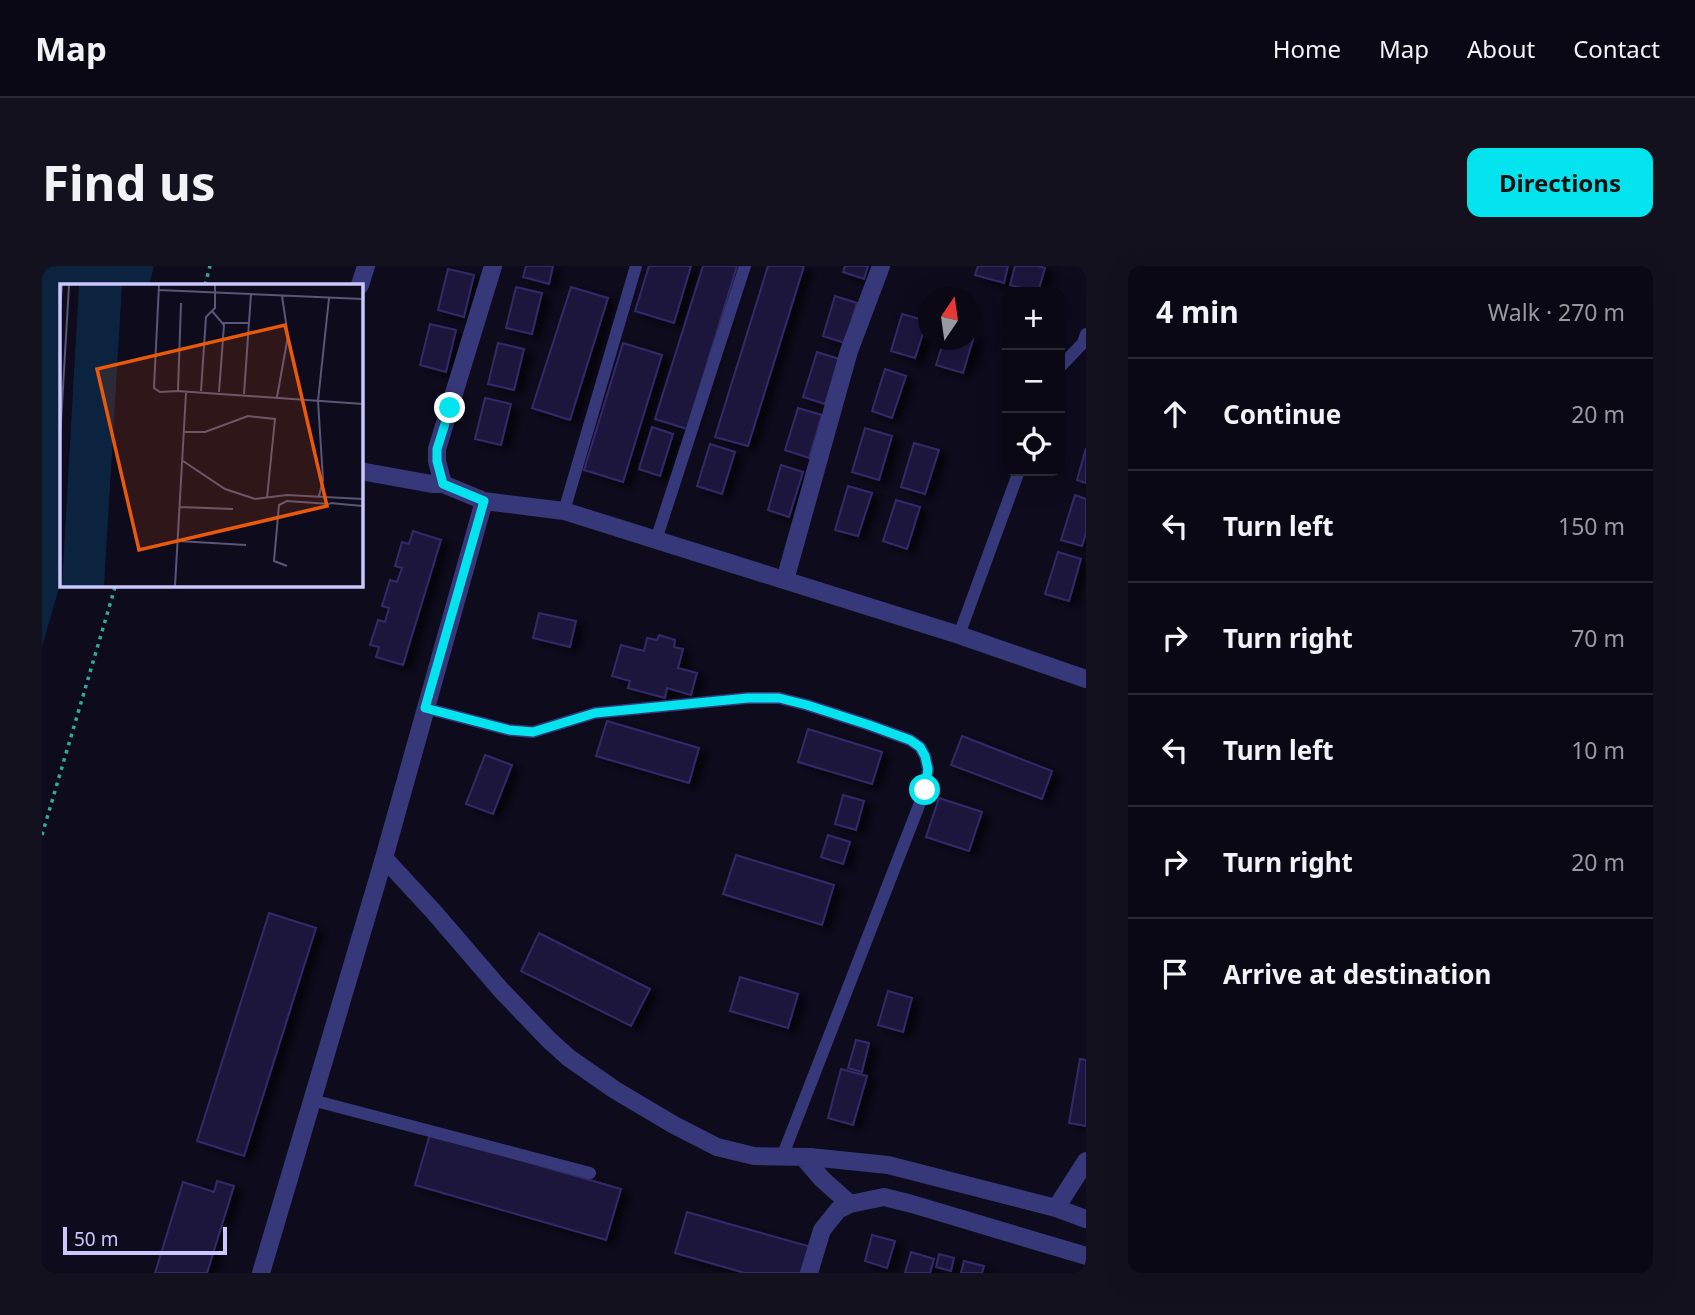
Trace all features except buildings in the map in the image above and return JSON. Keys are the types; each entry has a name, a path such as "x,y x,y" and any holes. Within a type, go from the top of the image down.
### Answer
{"street":[{"path":"360,284 366,266"},
{"path":"443,484 437,449 493,266"},
{"path":"785,580 849,351 881,266"},
{"path":"362,471 443,484 484,501 564,511 959,635 1086,679"},
{"path":"261,1273 384,858 484,501"},
{"path":"384,858 548,1040 569,1058 674,1125 717,1147 754,1156 803,1157 888,1165 1056,1208 1086,1219"},
{"path":"803,1157 822,1179 850,1204"},
{"path":"1056,1208 1086,1161"},
{"path":"809,1273 822,1230 838,1210 850,1204 884,1198 1086,1256"}],"lane":[{"path":"564,511 636,266"},
{"path":"656,540 745,266"},
{"path":"1065,362 1083,343 1086,334"},
{"path":"959,635 1017,476"},
{"path":"425,708 509,730 533,732 595,713 748,698 779,698 894,733 920,747 928,769 925,790 782,1157"},
{"path":"312,1100 590,1172"}],"path":[{"path":"205,284 210,266"},
{"path":"42,835 115,586"}],"water":[{"path":"42,266 154,266 149,284 60,284 60,584 42,647"}],"route":[{"path":"450,408 437,449 443,484 484,501 425,708 509,730 533,732 595,713 748,698 779,698 910,740 920,747 925,756 928,769 925,790"}]}
